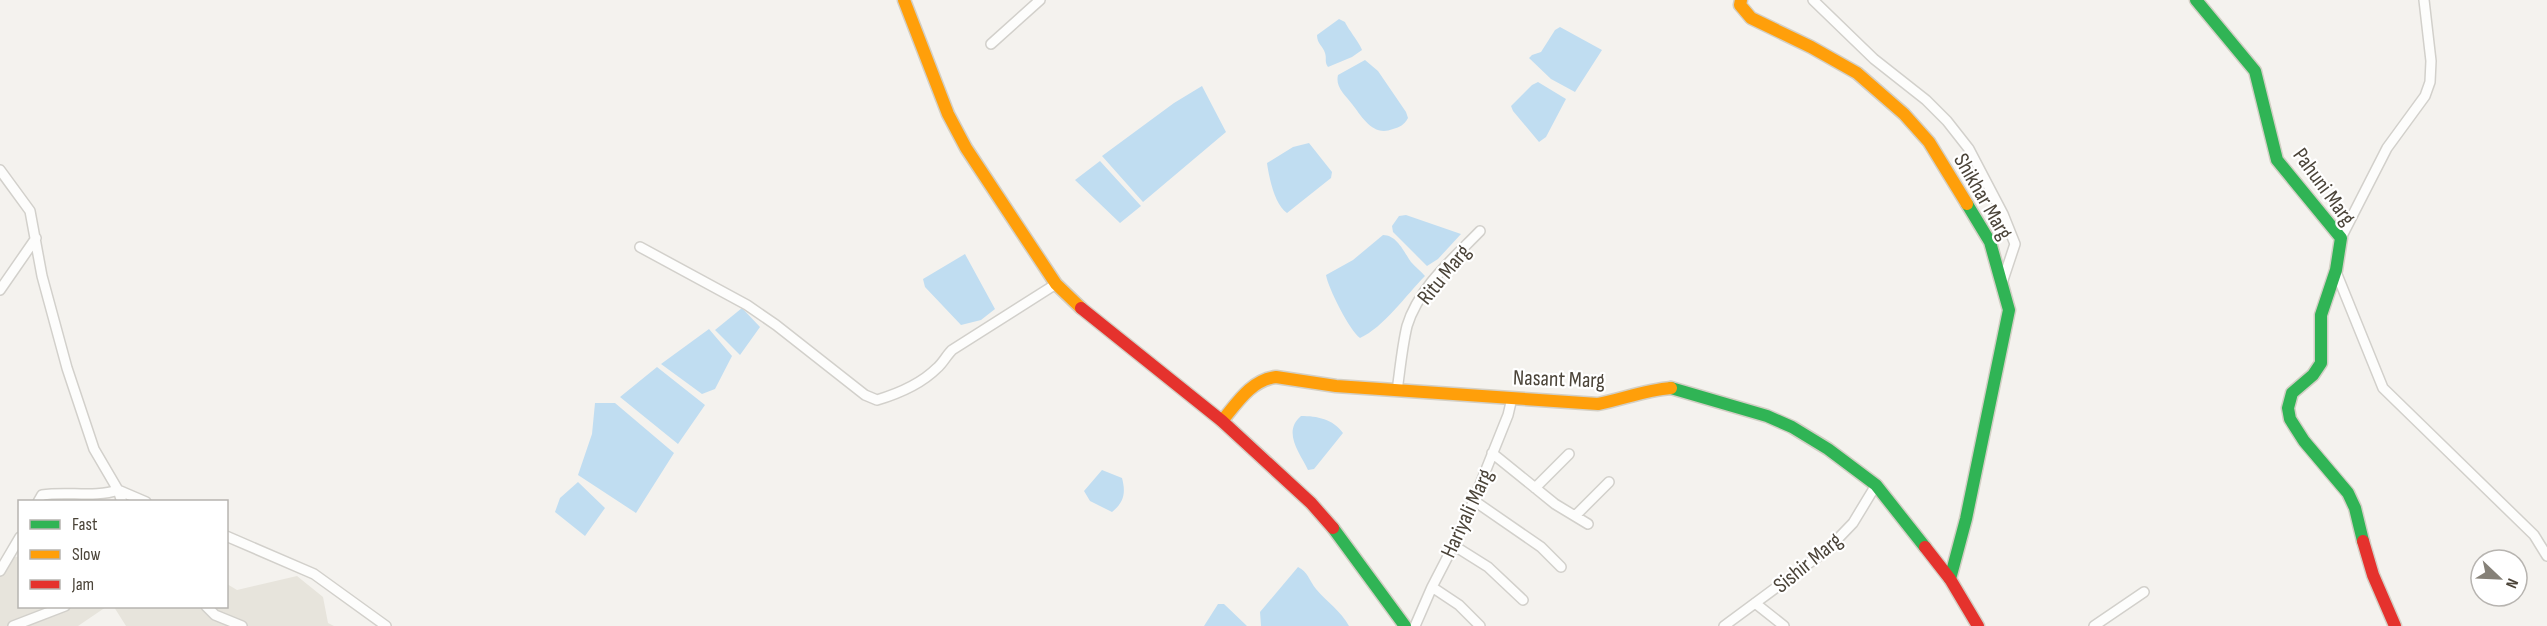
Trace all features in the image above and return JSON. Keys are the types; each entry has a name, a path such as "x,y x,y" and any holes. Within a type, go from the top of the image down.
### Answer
{"street":[{"path":"904,0 948,114 989,184 1056,284 1077,305 1222,421 1324,516 1405,626"},
{"path":"991,44 1040,0"},
{"name":"Shikhar Marg","path":"1741,0 1740,5 1751,18 1811,47 1857,73 1919,129 1973,210 1990,242 2009,310 1968,508 1950,579"},
{"path":"1813,0 1874,59 1926,100 1947,121 1969,149 2003,214 2015,244 2002,283"},
{"name":"Pahuni Marg","path":"2196,0 2255,71 2277,160 2341,238 2336,272 2327,291 2319,324 2321,363 2315,374 2296,386 2289,397 2289,417 2318,460 2338,479 2349,495 2367,559 2395,626"},
{"path":"2341,238 2387,148 2425,96 2430,82 2431,61 2424,0"},
{"path":"0,170 30,211 42,276 67,368 94,449 122,500"},
{"name":"Ritu Marg","path":"1396,391 1407,326 1419,300 1442,270 1480,231"},
{"path":"0,290 36,238"},
{"path":"640,247 747,305 865,395 878,400 922,380 940,366 945,356 952,350 1056,284"},
{"path":"2336,272 2383,388 2534,535 2547,556"},
{"name":"Nasant Marg","path":"1222,421 1256,384 1268,378 1297,379 1329,385 1396,391 1598,404 1625,399 1649,390 1670,388 1767,416 1792,427 1828,449 1876,485 1950,579 1978,626"},
{"name":"Hariyali Marg","path":"1415,626 1473,500 1512,398"},
{"path":"1492,453 1535,488 1588,524"},
{"path":"1535,488 1569,454"},
{"path":"1575,516 1608,482"},
{"name":"Sishir Marg","path":"1724,626 1827,550 1853,523 1876,485"},
{"path":"39,500 42,495 54,493 108,493 118,490 143,500"},
{"path":"1473,500 1541,547 1561,567"},
{"path":"228,537 314,574 386,626"},
{"path":"0,571 18,540"},
{"path":"1453,545 1488,567 1523,600"},
{"path":"1432,587 1459,605 1475,624"},
{"path":"2094,626 2144,592"},
{"path":"1755,603 1784,626"},
{"path":"14,626 60,608"},
{"path":"208,608 215,615 242,626"}],"shaded area":[{"path":"18,556 18,608 105,608 78,626 0,626 0,562"},
{"path":"297,576 323,597 328,623 334,626 126,626 115,608 228,608 228,585 237,590"}],"water":[{"path":"1339,19 1345,22 1362,50 1328,67 1317,35"},
{"path":"1560,27 1602,50 1575,92 1551,79 1529,58 1541,52 1555,30"},
{"path":"1365,60 1378,71 1406,112 1408,118 1400,126 1386,131 1369,125 1339,87 1338,75"},
{"path":"1538,82 1566,99 1546,137 1539,142 1511,106"},
{"path":"1202,86 1226,132 1143,202 1102,156 1174,103"},
{"path":"1309,143 1332,172 1331,178 1287,213 1276,198 1267,163 1293,147"},
{"path":"1100,161 1141,206 1120,223 1075,180"},
{"path":"1406,215 1461,234 1438,259 1427,266 1393,232 1392,226 1399,216"},
{"path":"1383,235 1396,241 1411,262 1425,276 1386,319 1360,338 1340,309 1326,275 1353,260"},
{"path":"965,254 995,309 981,320 961,325 925,287 923,279"},
{"path":"742,308 760,327 740,355 715,330"},
{"path":"709,329 732,356 715,389 702,394 661,364"},
{"path":"657,367 705,405 678,444 620,397"},
{"path":"595,403 615,403 674,453 636,513 578,475 592,434"},
{"path":"1301,416 1324,419 1334,424 1343,433 1314,469 1308,470 1294,443 1293,429"},
{"path":"1102,470 1122,478 1123,497 1112,512 1090,501 1084,491"},
{"path":"578,482 605,508 585,536 555,512 560,498"},
{"path":"1298,567 1349,626 1261,626 1260,612"},
{"path":"1218,604 1224,604 1247,626 1204,626"}],"traffic: fast":[{"path":"2196,0 2255,71 2277,160 2341,238 2336,270 2321,315 2321,363 2313,375 2292,393 2288,408 2290,419 2304,441 2348,493 2355,508 2363,541"},
{"path":"1950,579 1966,519 2009,310 1990,242 1967,204"},
{"path":"1671,388 1767,416 1792,427 1828,449 1876,485 1925,547"},
{"path":"1333,528 1405,626"}],"traffic: slow":[{"path":"904,0 948,114 966,148 1056,284 1081,308"},
{"path":"1741,0 1740,5 1751,18 1811,47 1857,73 1904,114 1929,142 1967,204"},
{"path":"1222,421 1252,387 1276,377 1336,386 1598,404 1671,388"}],"traffic: jam":[{"path":"1081,308 1222,421 1311,503 1333,528"},
{"path":"2363,541 2373,575 2395,626"},
{"path":"1925,547 1950,579 1978,626"}]}
